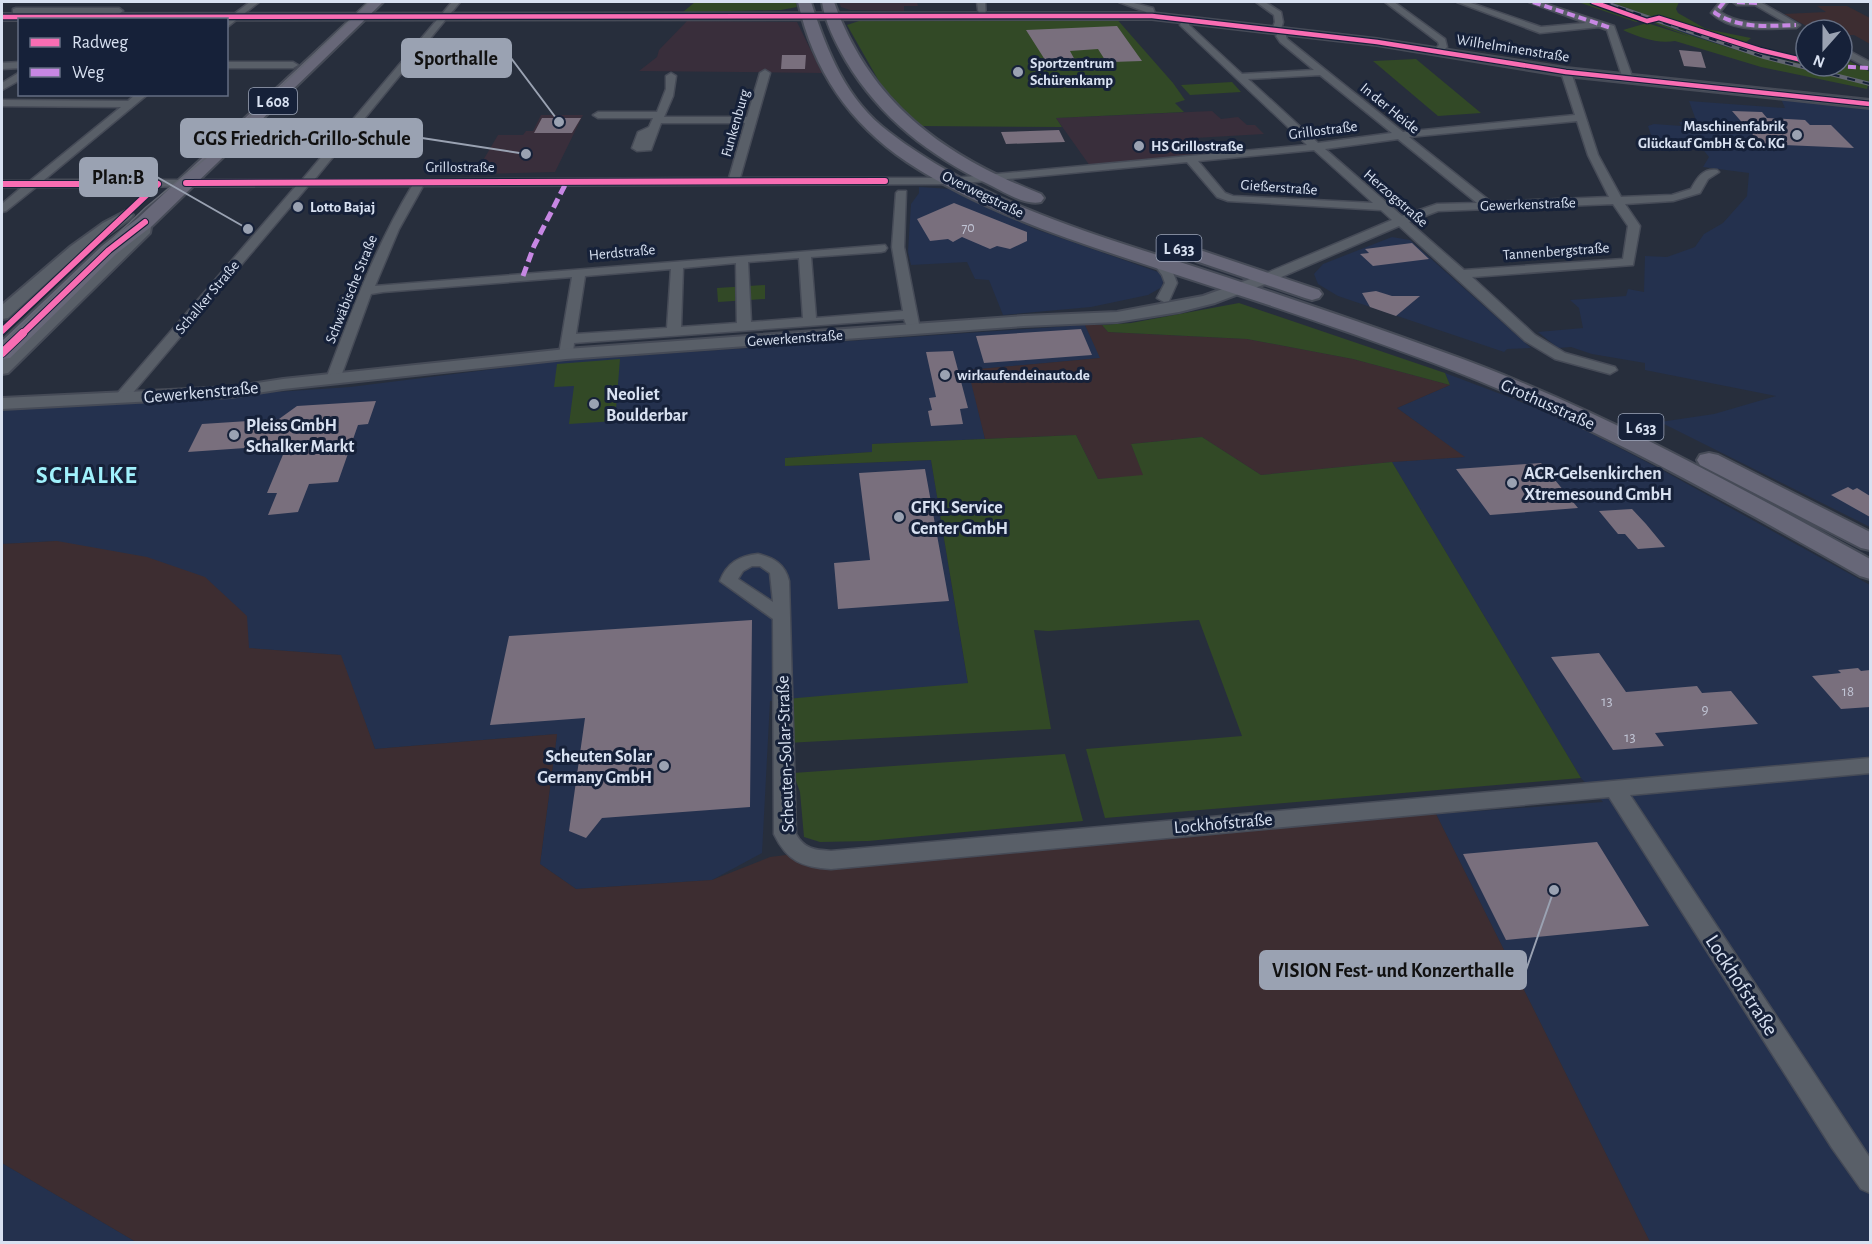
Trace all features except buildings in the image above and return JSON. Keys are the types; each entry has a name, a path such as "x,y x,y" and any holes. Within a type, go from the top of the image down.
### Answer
{"main road":[{"name":"L 608","path":"2,331 158,184 293,64 341,18 376,2"},
{"name":"Overwegstraße","path":"805,8 831,75 849,104 879,133 916,159 971,191 1048,224 1219,282 1252,280"},
{"name":"Overwegstraße","path":"830,8 855,62 879,96 904,123 949,156 1026,195 1048,203"},
{"name":"L 608","path":"2,353 109,250 145,222 186,183 359,10"},
{"name":"L 633","path":"1189,252 1252,280"},
{"name":"Grothusstraße","path":"1252,280 1464,350 1558,389 1676,444 1870,542"},
{"name":"Grothusstraße","path":"1252,280 1563,409 1673,462 1870,570"}],"street":[{"path":"3,18 32,2"},
{"path":"228,23 255,2"},
{"name":"Schalker Straße","path":"124,394 456,2"},
{"path":"981,2 983,16"},
{"name":"Wilhelminenstraße","path":"1123,2 1150,10 1152,16 1438,51 1566,72 1870,104"},
{"path":"1260,2 1278,14 1280,30"},
{"path":"1389,2 1442,41 1443,45 1438,51"},
{"path":"1461,2 1540,30 1600,24"},
{"path":"1533,2 1611,28 1628,79"},
{"path":"1724,2 1715,13 1732,23 1750,26 1794,25"},
{"path":"1738,2 1756,2 1794,24"},
{"path":"359,10 442,18 805,8 983,16 1152,16"},
{"path":"16,10 341,18"},
{"path":"3,18 119,11"},
{"name":"Herzogstraße","path":"1186,19 1184,25 1316,147 1461,274 1530,338 1571,360 1610,370"},
{"name":"In der Heide","path":"1280,30 1281,38 1488,206"},
{"path":"1854,57 1870,66"},
{"path":"228,65 293,64"},
{"path":"2,66 18,65"},
{"path":"1241,77 1322,72"},
{"name":"Tannenbergstraße","path":"1461,274 1629,262 1634,226 1617,201 1593,155 1566,72"},
{"name":"Funkenburg","path":"734,181 765,73"},
{"path":"2,87 18,76"},
{"path":"656,122 672,83 670,76"},
{"path":"2,209 140,96"},
{"path":"2,103 130,104"},
{"path":"598,115 656,122 751,120"},
{"name":"Grillostraße","path":"988,176 1068,171 1316,147 1398,134 1581,118"},
{"name":"Gießerstraße","path":"1189,158 1221,195 1232,199 1384,207"},
{"path":"889,177 907,170 916,159"},
{"name":"Grillostraße","path":"2,184 950,179 1068,171"},
{"name":"Gewerkenstraße","path":"124,394 231,392 674,332 744,326 810,323 1056,322 1110,317 1179,307 1225,297 1252,280 1400,220 1437,208 1686,196 1696,191 1703,177 1713,172"},
{"path":"1026,195 1022,187 1025,180 1033,174"},
{"name":"Grillostraße","path":"843,180 889,177 950,179"},
{"name":"Schwäbische Straße","path":"333,380 366,291 402,209 420,182"},
{"path":"902,193 898,246 911,322"},
{"path":"2,314 69,253 126,215"},
{"path":"2,369 145,230 145,222"},
{"name":"Gewerkenstraße","path":"1252,280 1306,262 1339,246"},
{"name":"Herdstraße","path":"366,291 881,249"},
{"path":"805,254 810,323"},
{"path":"742,260 744,326"},
{"path":"1159,263 1168,274 1171,283 1164,298"},
{"path":"674,332 677,265"},
{"path":"567,347 579,272"},
{"name":"Gewerkenstraße","path":"1024,321 1134,305 1219,282"},
{"name":"Gewerkenstraße","path":"567,347 911,322"},
{"path":"2,393 124,394"},
{"path":"2,404 124,394"},
{"name":"Scheuten-Solar-Straße","path":"781,616 785,834 789,846 799,855 831,860"},
{"name":"Lockhofstraße","path":"831,860 1870,765"},
{"name":"Lockhofstraße","path":"1615,789 1830,1122 1870,1179"}],"shaded area":[{"path":"839,2 917,2 918,6 904,6 904,11 850,10 841,7"},
{"path":"1597,2 1610,2 1754,52 1794,62 1794,67 1695,37"},
{"path":"1817,6 1847,6 1870,18 1870,44 1854,35 1854,18 1794,19 1784,14 1826,12"},
{"path":"687,21 797,22 822,73 639,71 657,57 659,50"},
{"path":"1840,78 1854,78 1870,82 1868,85"},
{"path":"1781,99 1870,108 1870,527 1660,422 1714,414 1776,396 1645,370 1645,363 1592,354 1571,347 1558,348 1538,332 1583,328 1579,308 1570,300 1626,296 1628,289 1644,292 1645,256 1667,257 1695,247 1704,234 1723,223 1747,196 1749,173 1703,167 1709,157 1701,147 1652,138 1648,126 1654,124 1682,126 1679,122 1697,123 1689,101 1785,108"},
{"name":"HS Grillostraße","path":"1212,111 1221,119 1238,117 1247,125 1255,125 1264,134 1195,138 1210,155 1090,166 1056,118"},
{"path":"541,115 583,115 555,172 475,174 498,135 523,135 526,131 533,131"},
{"path":"919,187 951,189 1035,229 1161,273 1162,287 1148,295 1091,307 1003,315 989,280 975,279 967,262 911,265 908,252 911,204 919,193"},
{"path":"1392,237 1410,240 1531,348 1507,349 1504,352 1338,296 1318,284 1314,274 1323,264"},
{"path":"1085,325 1101,358 969,370 985,439 872,444 873,452 785,458 786,466 931,460 968,684 770,701 762,853 712,880 576,889 540,864 557,734 375,749 340,655 248,648 57,541 2,544 2,407 113,403 350,387 557,361"},
{"path":"1085,325 1102,325 1108,332 1247,339 1353,359 1450,385 1397,408 1465,457 1261,475 1202,437 1131,444 1144,476 1098,479 1076,435 985,439 968,370 1100,358"},
{"path":"1445,373 1514,399 1583,429 1870,585 1870,1242 1650,1242 1436,814 1603,802 1581,778 1392,462 1464,457 1397,408 1450,385"},
{"path":"57,541 147,557 205,577 247,616 249,648 341,655 375,749 557,734 540,864 576,889 712,880 770,857 794,854 831,863 1436,814 1650,1242 136,1242 2,1163 2,544"},
{"path":"2,1163 136,1242 2,1242"}],"green space":[{"path":"695,2 796,2 797,7 781,10 683,12"},
{"path":"1578,2 1623,9 1738,51 1794,67 1794,74 1761,67 1675,41 1655,41 1623,30 1647,23 1691,37 1646,20 1636,22"},
{"path":"1610,2 1679,2 1676,9 1678,13 1706,29 1751,38 1744,44 1794,56 1794,63 1707,36"},
{"name":"Sportzentrum Schürenkamp","path":"1115,17 1173,83 1185,100 1175,103 1184,112 1056,118 1062,127 919,126 884,90 847,25 859,21"},
{"path":"1416,59 1481,113 1438,116 1373,61"},
{"path":"1854,64 1870,72 1870,82 1854,78"},
{"path":"1814,78 1840,78 1868,85 1867,89"},
{"path":"1232,82 1241,92 1190,95 1181,85"},
{"path":"765,285 765,299 718,302 717,288"},
{"path":"1239,303 1445,373 1450,385 1353,359 1247,339 1108,332 1102,325 1131,323"},
{"name":"Neoliet Boulderbar","path":"620,359 615,421 569,424 574,386 554,387 557,364"},
{"path":"1076,435 1098,479 1143,475 1131,444 1202,437 1261,475 1392,462 1581,778 1105,818 1086,749 1242,736 1199,620 1048,631 1034,630 1051,729 786,743 786,699 968,683 931,460 785,466 785,458 872,452 872,444"},
{"path":"1065,754 1083,821 868,841 820,842 804,837 800,792 793,773"}],"tram line":[{"path":"2,344 146,207 207,157 369,2"}],"railway":[{"path":"1603,2 1764,57 1870,84"}],"marked path":[{"path":"1533,2 1611,28"},
{"path":"1724,2 1715,13 1733,22 1754,26 1794,25"},
{"path":"1737,2 1757,3"},
{"path":"1854,67 1870,68"},
{"path":"523,276 534,246 567,181"}],"cycle path":[{"path":"1593,2 1647,21 1659,18 1760,50 1794,58"},
{"path":"2,17 1152,16 1377,42 1566,72 1870,104"},
{"path":"186,183 885,181"},
{"path":"2,184 158,184"},
{"path":"2,331 158,184"},
{"path":"2,353 109,250 145,222"}],"place":[{"name":"Sportzentrum Schürenkamp","path":"1018,72"},
{"name":"Sporthalle","path":"559,122"},
{"name":"Maschinenfabrik Glückauf GmbH & Co. KG","path":"1797,135"},
{"name":"HS Grillostraße","path":"1139,146"},
{"name":"GGS Friedrich-Grillo-Schule","path":"526,154"},
{"name":"Lotto Bajaj","path":"298,207"},
{"name":"Plan:B","path":"248,229"},
{"name":"wirkaufendeinauto.de","path":"945,375"},
{"name":"Neoliet Boulderbar","path":"594,404"},
{"name":"Pleiss GmbH Schalker Markt","path":"234,435"},
{"name":"ACR-Gelsenkirchen Xtremesound GmbH","path":"1512,483"},
{"name":"GFKL Service Center GmbH","path":"899,517"},
{"name":"Scheuten Solar Germany GmbH","path":"664,766"},
{"name":"VISION Fest- und Konzerthalle","path":"1554,890"}],"district":[{"name":"SCHALKE","path":"87,475"}]}
